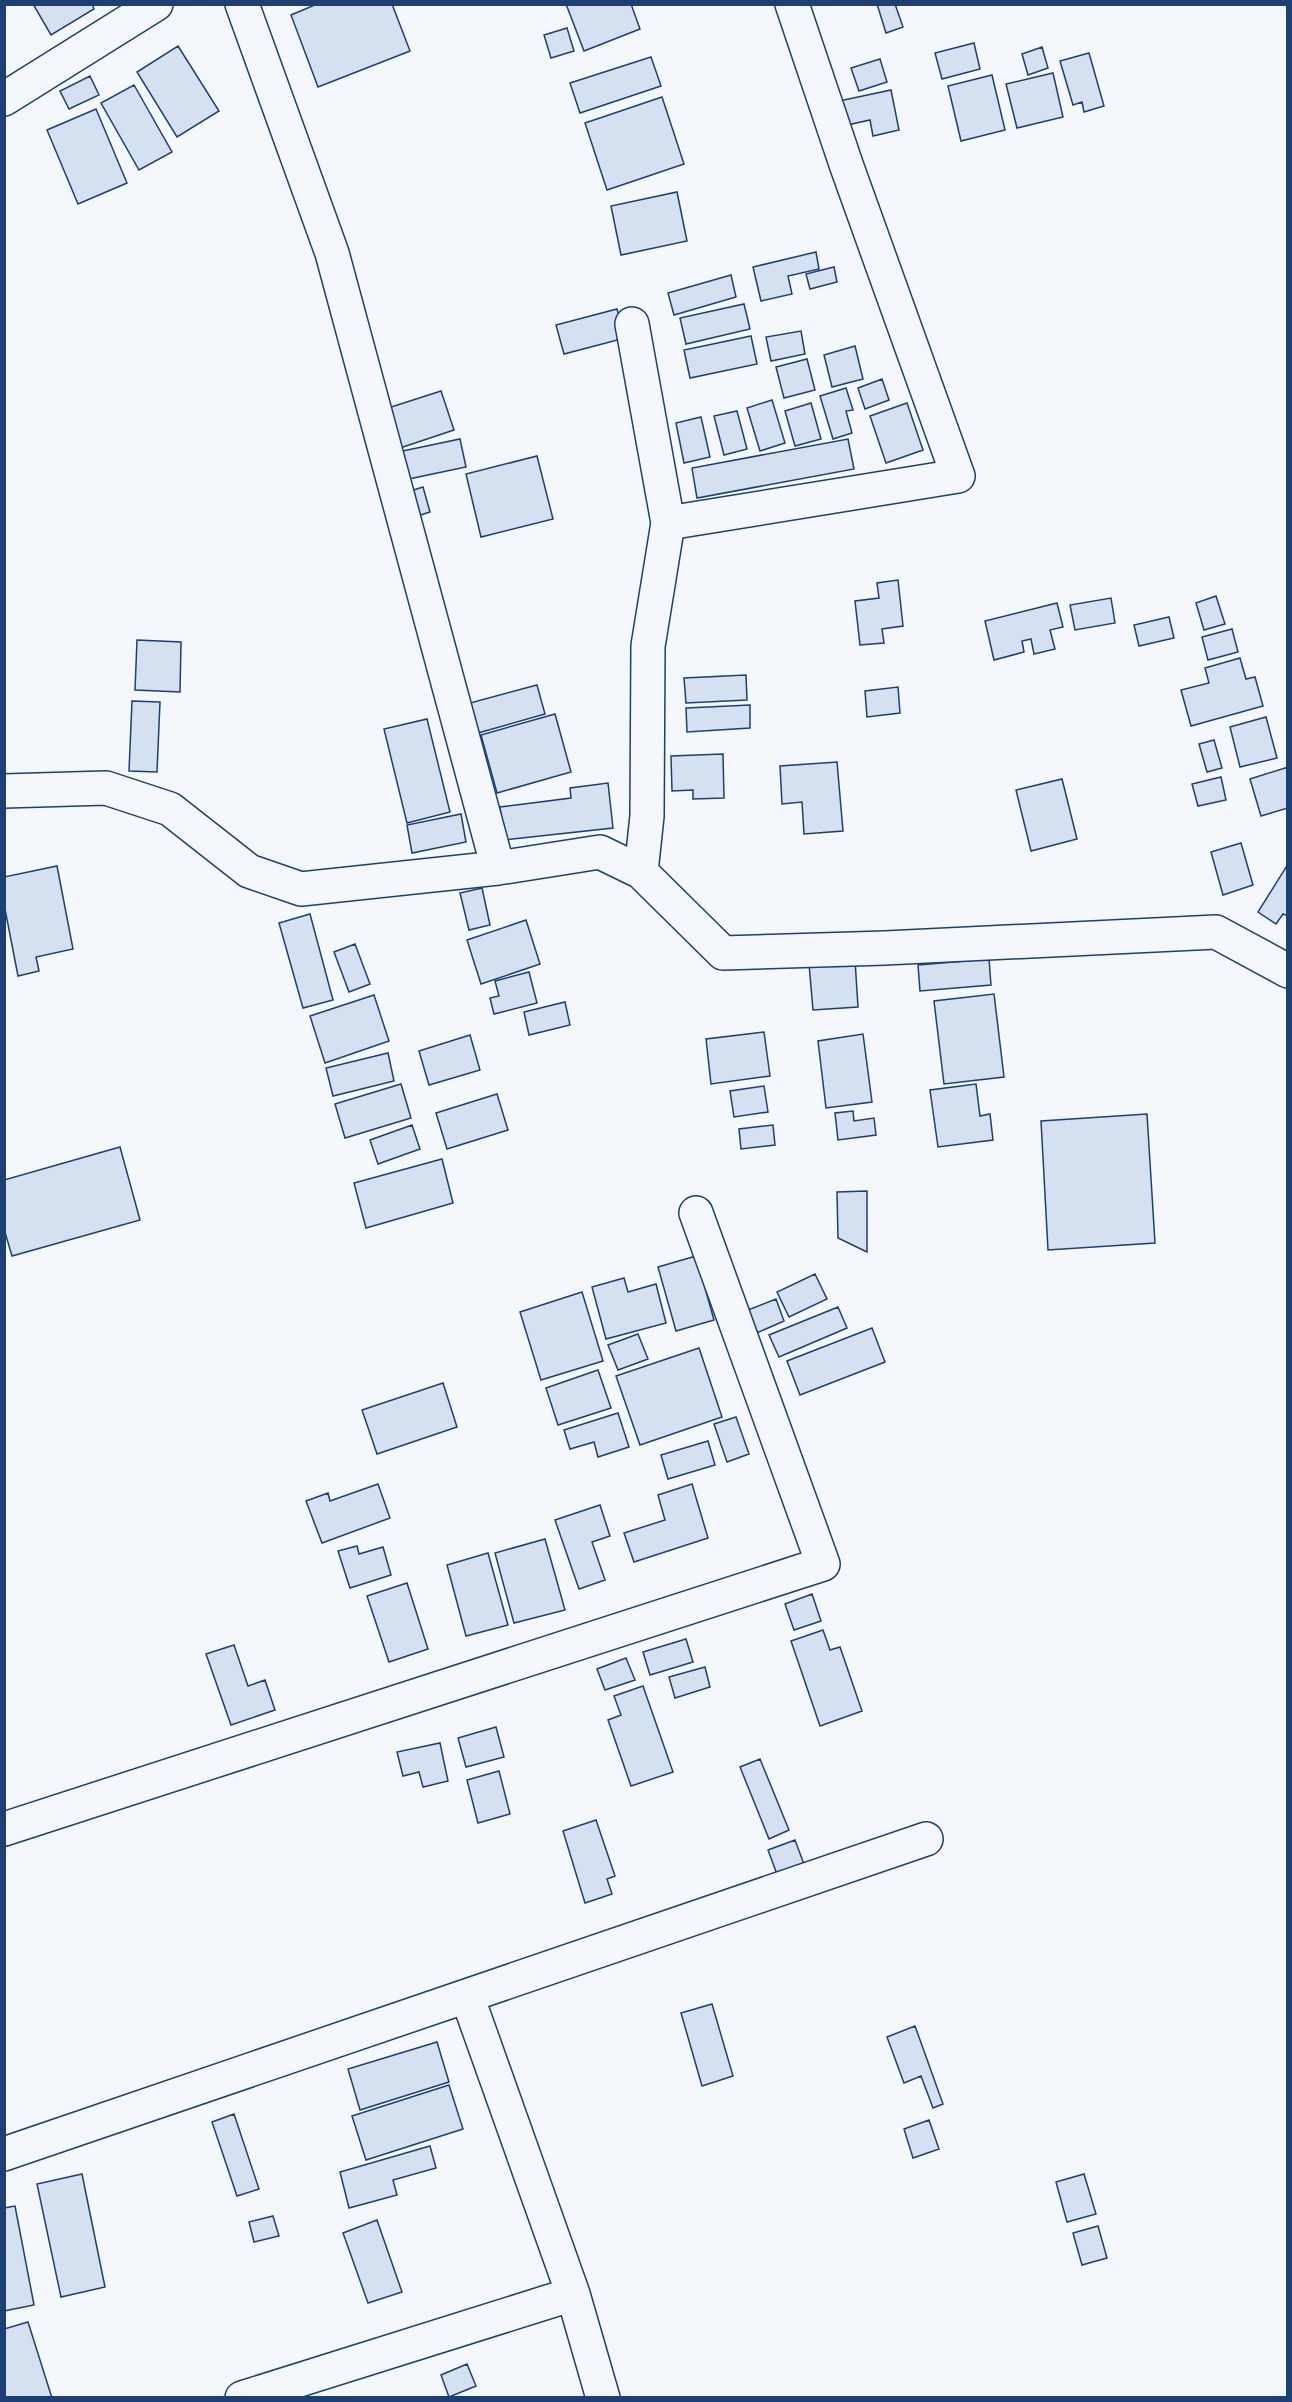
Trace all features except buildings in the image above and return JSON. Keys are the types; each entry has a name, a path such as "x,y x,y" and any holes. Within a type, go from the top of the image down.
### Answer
{"street":[{"path":"4,99 156,4"},
{"path":"242,4 332,253 498,868"},
{"path":"668,523 958,476 847,167 792,4"},
{"path":"632,324 668,523 648,646 647,816 641,872"},
{"path":"4,791 106,788 170,809 249,870 301,889 498,868 600,852 641,872 723,953 885,948 1216,932 1287,971"},
{"path":"4,1829 823,1564 696,1213"},
{"path":"4,2154 926,1839"},
{"path":"467,1996 573,2294 603,2397"},
{"path":"242,2397 573,2294"}]}
